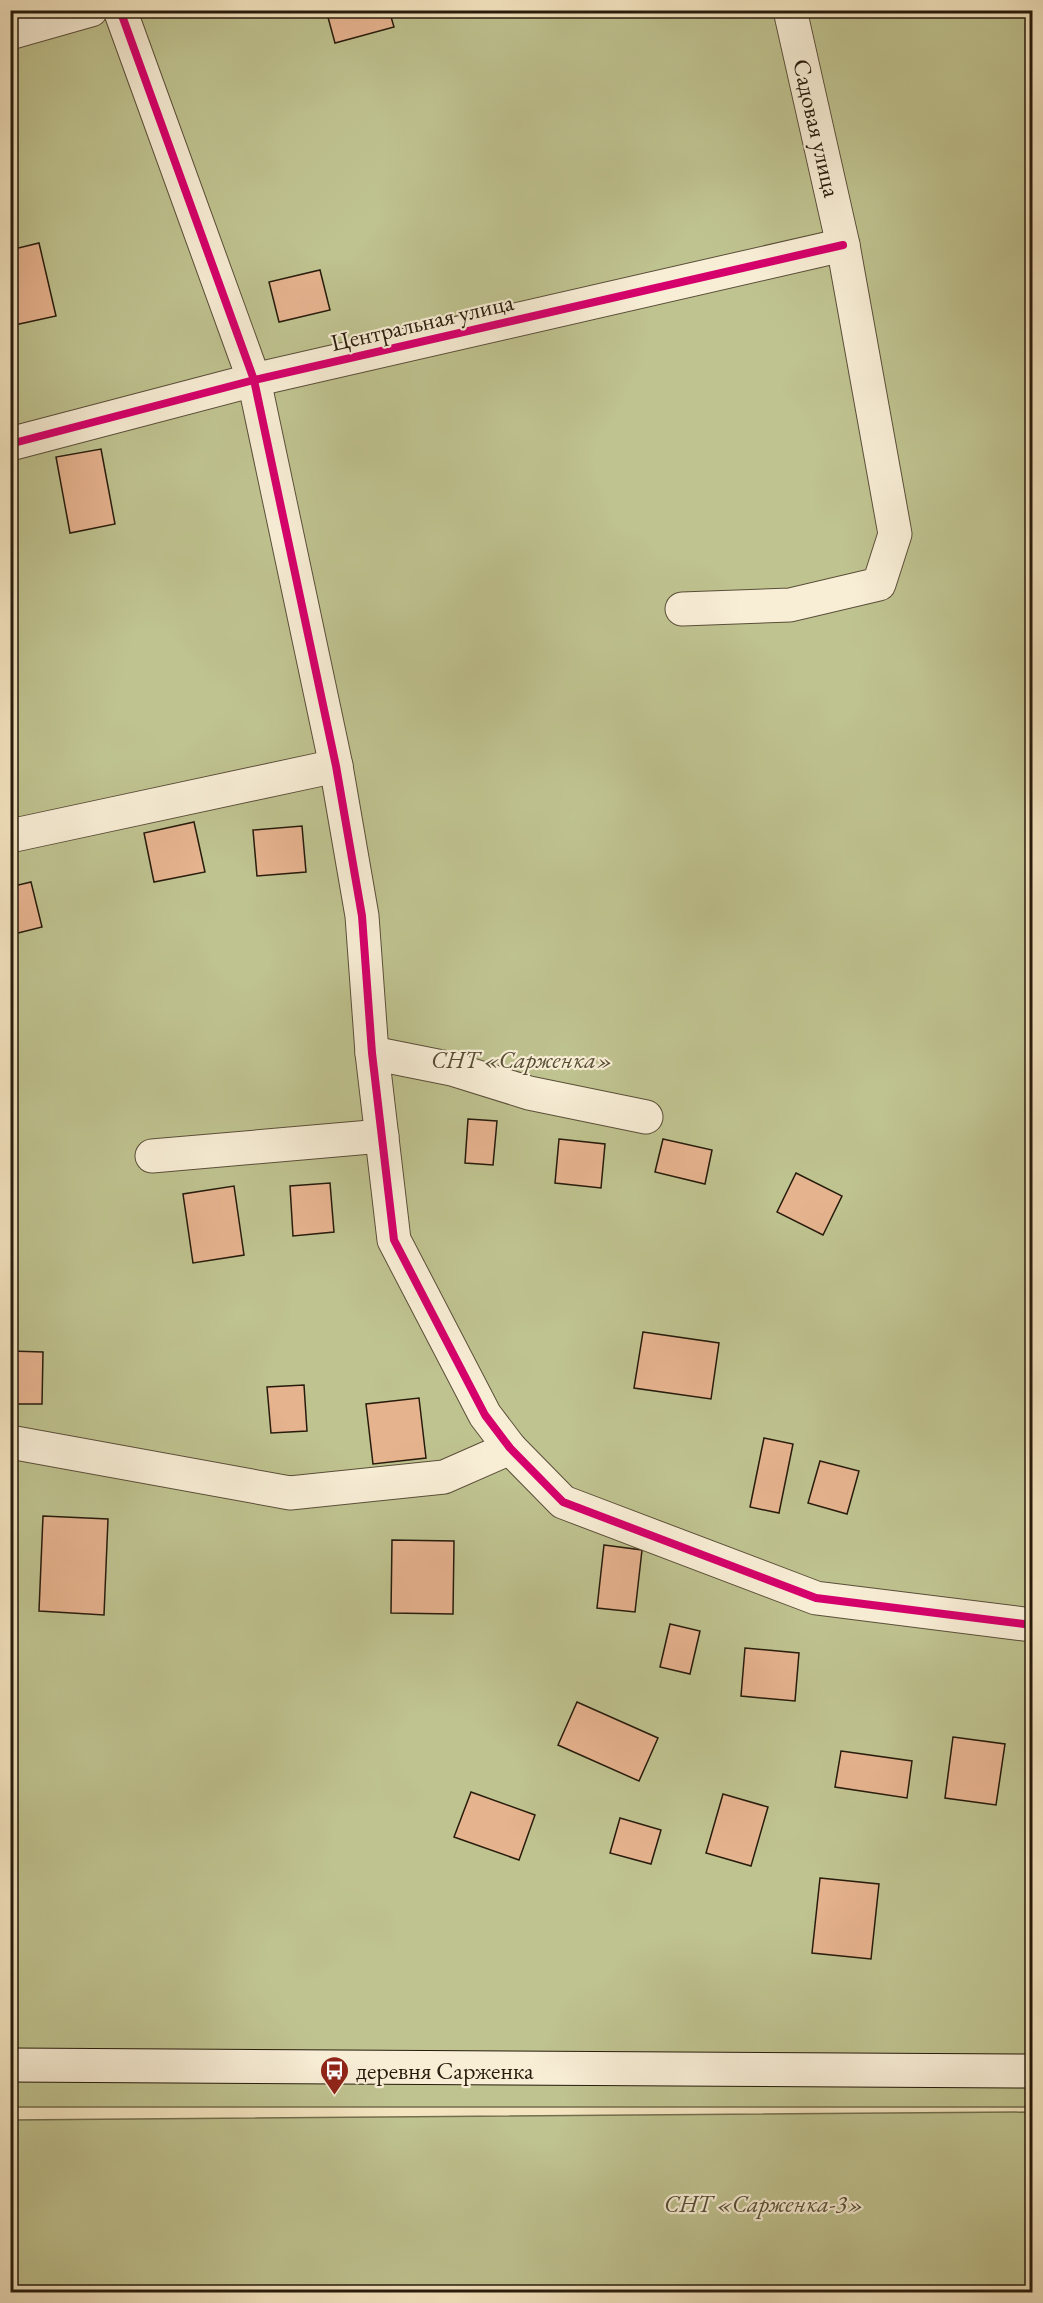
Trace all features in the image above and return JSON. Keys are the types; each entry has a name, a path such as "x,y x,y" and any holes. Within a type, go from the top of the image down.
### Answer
{"street":[{"path":"10,33 92,10"},
{"path":"120,10 254,380 336,766 362,916 372,1053 394,1240 485,1415 510,1448 563,1502 816,1598 1032,1625"},
{"name":"Садовая улица","path":"682,609 790,605 879,584 895,534 843,245 790,10"},
{"name":"Центральная улица","path":"10,444 254,380 843,245"},
{"path":"10,836 336,766"},
{"path":"372,1053 452,1069 529,1093 646,1117"},
{"path":"152,1156 382,1136"},
{"path":"10,1442 290,1493 444,1477 510,1448"},
{"path":"10,2065 1032,2071"}],"green space":[{"name":"СНТ «Сарженка»","path":"10,11 1032,11 1032,2107 11,2107"},
{"name":"СНТ «Сарженка-3»","path":"1032,2112 1032,2292 11,2292 11,2120"}],"building":[{"path":"326,10 389,10 394,27 335,43"},
{"path":"39,243 56,316 10,326 10,250"},
{"path":"320,270 330,310 279,322 269,282"},
{"path":"101,449 115,524 70,533 56,457"},
{"path":"194,822 205,872 154,882 144,833"},
{"path":"302,826 306,872 257,876 253,830"},
{"path":"31,882 42,927 10,935 10,887"},
{"path":"468,1119 497,1121 493,1165 465,1163"},
{"path":"559,1139 605,1144 601,1188 555,1183"},
{"path":"663,1139 712,1150 705,1184 655,1172"},
{"path":"796,1173 842,1196 823,1235 777,1212"},
{"path":"330,1183 334,1232 293,1236 290,1186"},
{"path":"234,1186 244,1255 193,1263 183,1194"},
{"path":"643,1332 719,1343 711,1399 634,1388"},
{"path":"10,1351 43,1352 42,1404 10,1404"},
{"path":"304,1385 307,1431 271,1433 267,1387"},
{"path":"419,1398 426,1458 373,1464 366,1404"},
{"path":"764,1438 793,1444 779,1513 750,1507"},
{"path":"820,1461 859,1471 847,1514 808,1503"},
{"path":"43,1516 108,1519 104,1615 39,1611"},
{"path":"392,1540 454,1541 453,1614 391,1613"},
{"path":"604,1545 642,1550 635,1612 597,1608"},
{"path":"670,1624 700,1631 690,1674 660,1667"},
{"path":"745,1648 799,1653 795,1701 741,1696"},
{"path":"577,1702 658,1738 639,1781 558,1745"},
{"path":"953,1737 1005,1744 996,1805 945,1798"},
{"path":"841,1751 912,1761 907,1798 835,1787"},
{"path":"471,1792 535,1815 519,1860 454,1837"},
{"path":"723,1794 768,1807 751,1866 706,1853"},
{"path":"620,1818 661,1830 651,1864 610,1853"},
{"path":"820,1878 879,1884 871,1959 812,1953"}],"cycle path":[{"path":"120,10 254,380 336,766 362,916 372,1053 394,1240 485,1415 510,1448 563,1502 816,1598 1032,1625"},
{"path":"10,444 254,380 843,245"}],"place":[{"name":"деревня Сарженка","path":"335,2096"}]}
